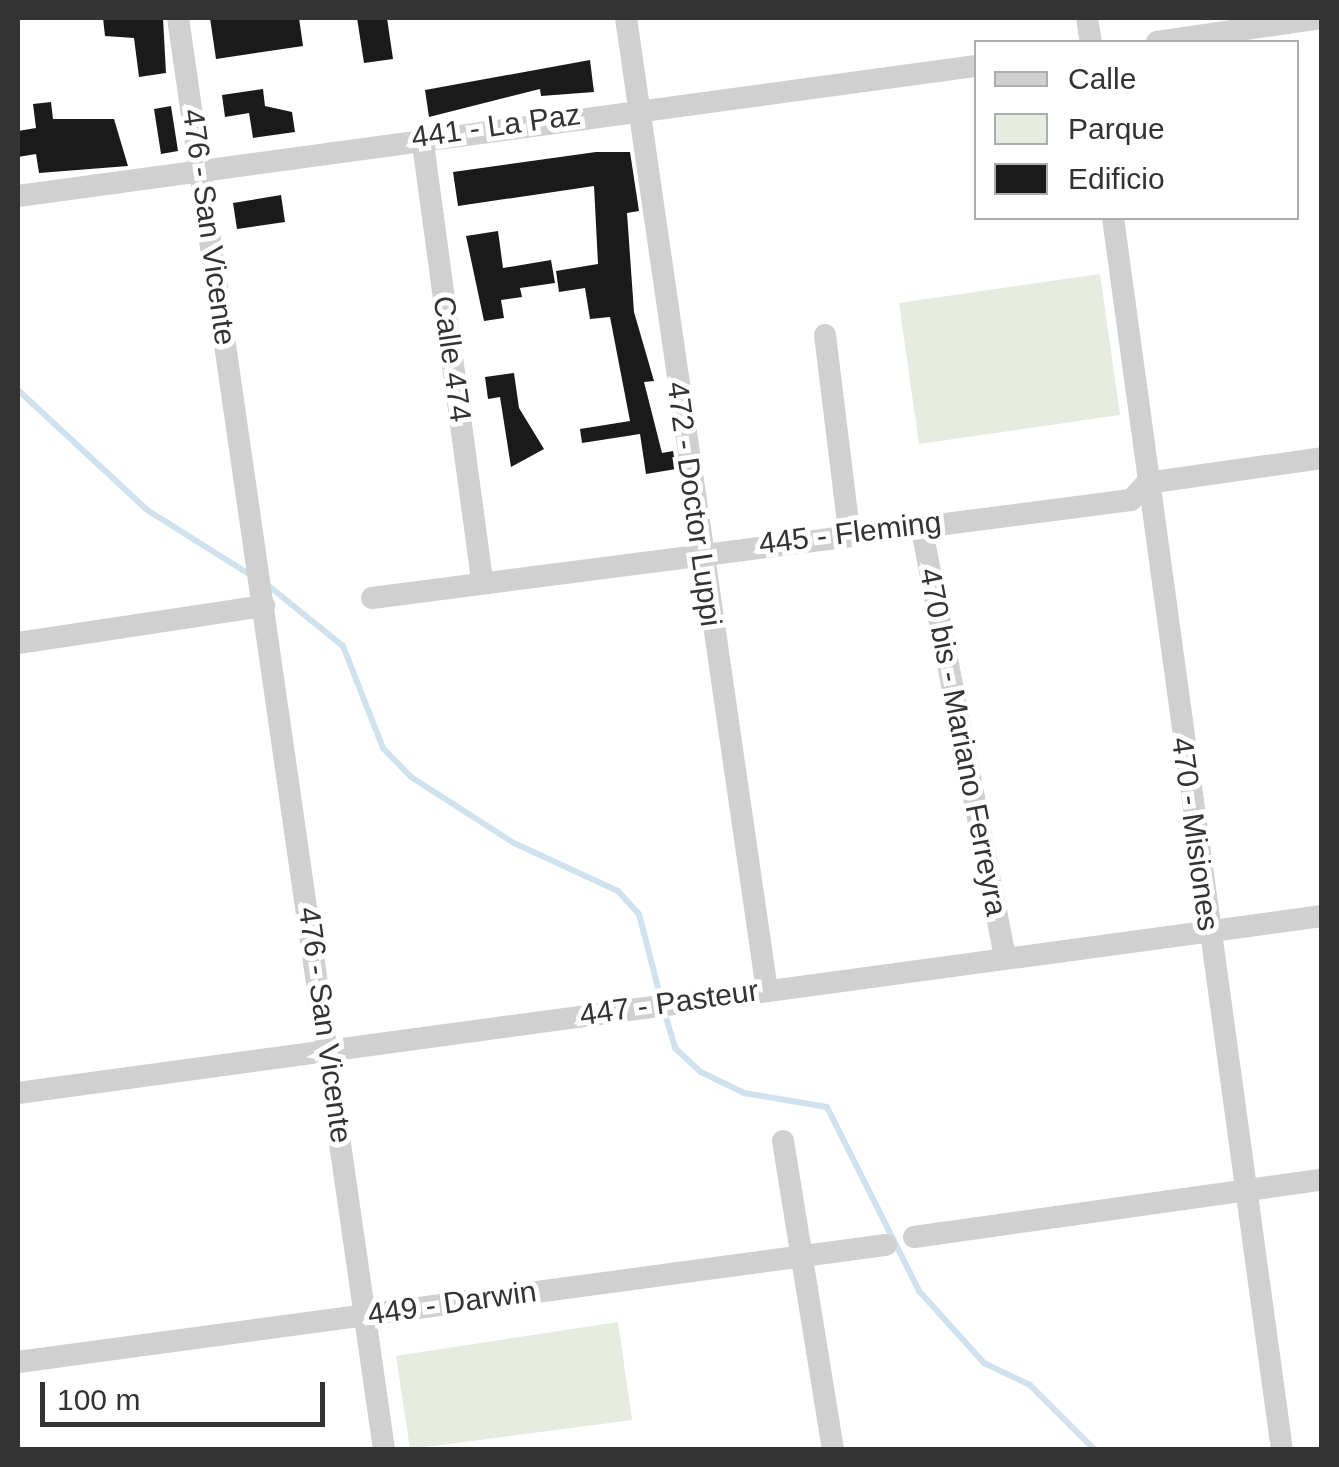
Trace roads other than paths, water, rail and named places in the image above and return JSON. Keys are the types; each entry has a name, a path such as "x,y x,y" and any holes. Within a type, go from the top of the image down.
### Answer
{"street":[{"name":"476 - San Vicente","path":"178,18 384,1450"},
{"name":"472 - Doctor Luppi","path":"626,18 766,990"},
{"path":"1171,40 1322,18"},
{"name":"441 - La Paz","path":"18,196 422,136 974,66"},
{"name":"Calle 474","path":"422,136 482,581"},
{"name":"470 - Misiones","path":"1114,220 1242,1192 1282,1450"},
{"path":"825,335 848,531"},
{"name":"445 - Fleming","path":"372,598 848,531 1130,500 1147,482 1322,458"},
{"name":"470 bis - Mariano Ferreyra","path":"921,524 1005,958"},
{"path":"18,643 264,603"},
{"name":"447 - Pasteur","path":"18,1093 1322,916"},
{"path":"782,1141 832,1450"},
{"path":"914,1237 1322,1180"},
{"name":"449 - Darwin","path":"18,1362 802,1252 886,1245"}],"waterway":[{"path":"18,390 147,510 254,577"},
{"path":"265,583 343,646 383,748 411,777 514,843 618,891 639,914 661,999"},
{"path":"664,1011 675,1048 701,1072 744,1093 827,1107 919,1291 984,1363 1030,1385 1095,1450"}]}
